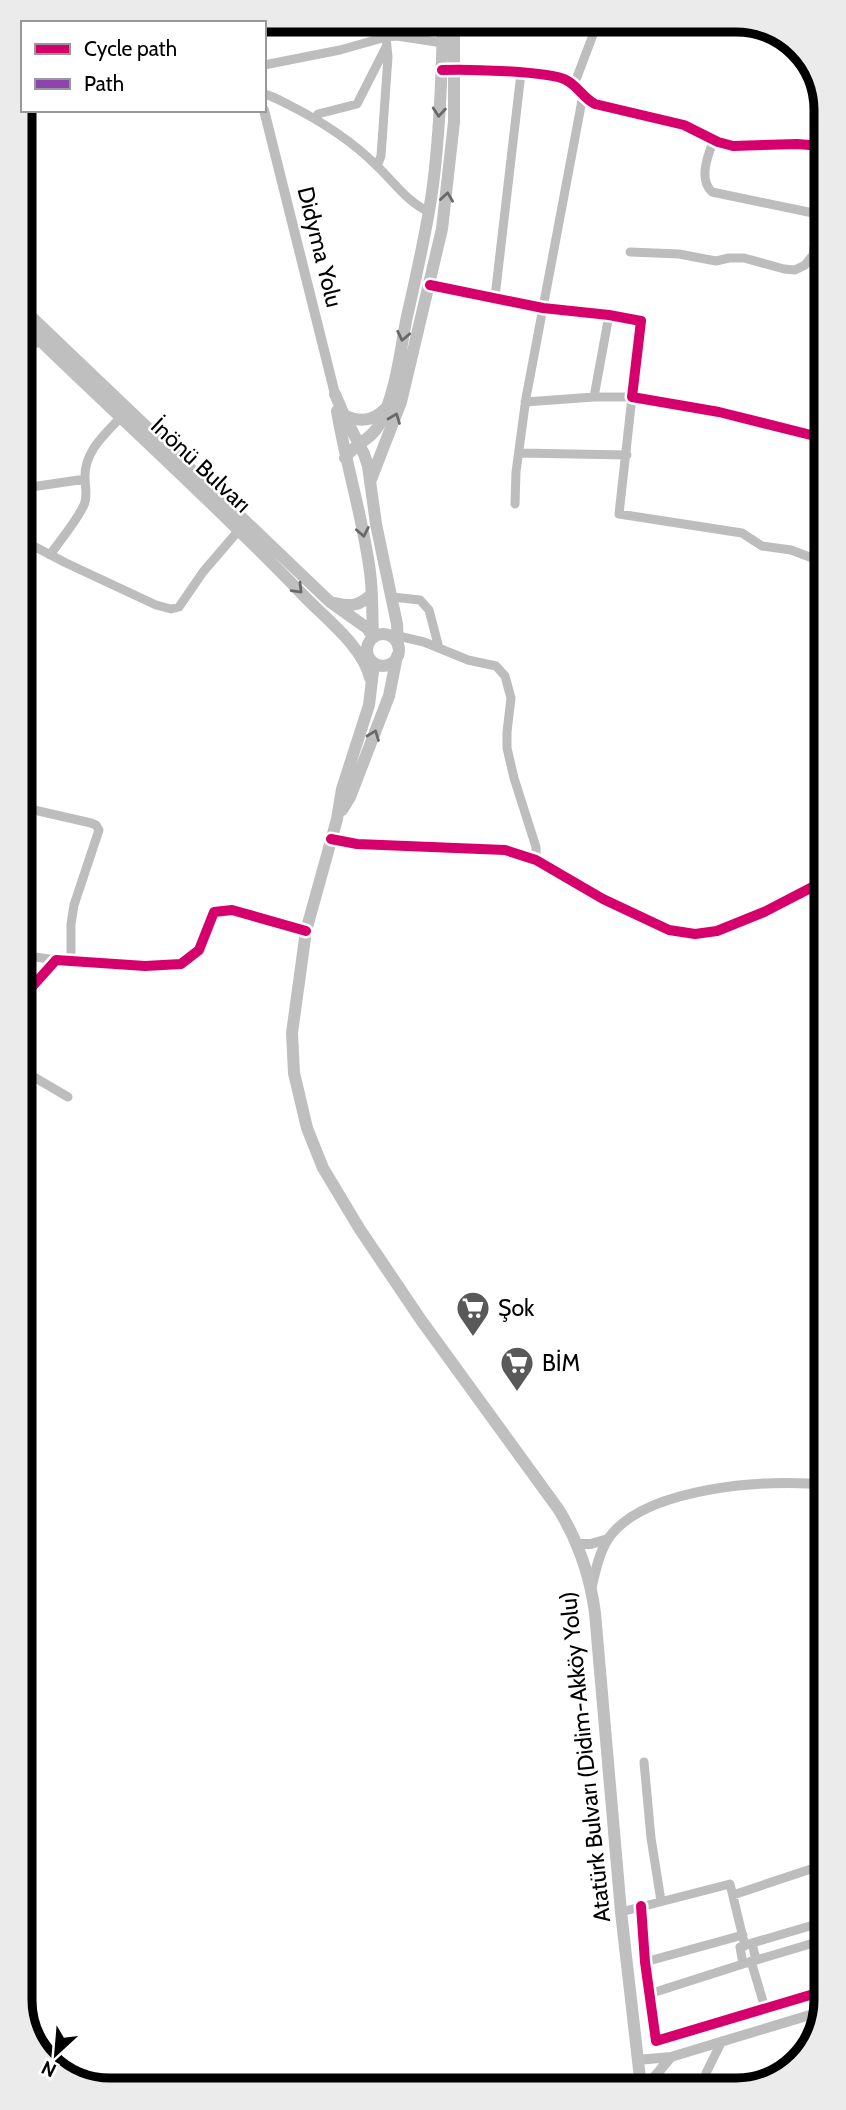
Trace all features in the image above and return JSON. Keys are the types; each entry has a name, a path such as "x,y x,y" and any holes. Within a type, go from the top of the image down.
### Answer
{"main road":[{"path":"352,484 362,486 370,482 401,402 442,229 454,122 443,32"},
{"path":"345,458 375,432 386,408 397,368 429,212 452,32"},
{"name":"İnönü Bulvarı","path":"32,317 329,601 367,628 373,637"},
{"name":"İnönü Bulvarı","path":"32,332 239,530 349,643"},
{"path":"335,394 368,466 376,524 392,597 398,646 389,696 350,797 337,819"},
{"path":"335,394 345,458 370,572 373,637 368,644 372,685 366,717 342,789 337,819"},
{"path":"344,415 358,421 380,415 386,408"},
{"path":"329,601 356,606 372,594"},
{"path":"373,637 388,635 398,646"},
{"path":"349,643 387,666 398,646"},
{"path":"349,643 369,670 372,685"},
{"name":"Atatürk Bulvarı (Didim-Akköy Yolu)","path":"337,819 306,931 292,1032 293,1073 307,1128 323,1168 366,1239 421,1320 559,1510 586,1566 591,1590 621,1912 641,2078"}],"street":[{"path":"377,166 382,144 388,57 384,32"},
{"path":"574,85 594,32"},
{"path":"266,65 386,41 397,36 443,43"},
{"path":"315,119 318,114 357,104 386,41"},
{"path":"448,69 559,77 574,85 595,104 684,125 726,144 740,147 814,145"},
{"path":"495,297 522,73"},
{"path":"515,504 516,472 525,402 583,94"},
{"path":"266,95 338,132 416,205 429,212"},
{"name":"Didyma Yolu","path":"264,112 335,394"},
{"path":"714,139 704,180 706,187 712,192 814,211"},
{"path":"630,252 679,254 716,261 744,258 784,270 795,270 811,259 814,245"},
{"path":"430,285 543,308 641,321 620,514 741,533 762,546 791,550 814,559"},
{"path":"594,397 609,315"},
{"path":"32,345 41,341"},
{"path":"525,402 632,397 727,414 814,436"},
{"path":"50,555 85,503 88,459 97,442 120,418"},
{"path":"519,453 627,455"},
{"path":"32,487 85,479"},
{"path":"32,545 156,605 171,609 179,607 203,572 239,530"},
{"path":"392,597 420,600 429,610 439,648"},
{"path":"398,646 424,642 467,660 496,666 505,677 511,698 507,748 513,778 536,847 536,860"},
{"path":"32,809 91,822 99,830 74,905 71,961"},
{"path":"331,839 357,844 505,850 536,860 603,899 669,930 695,934 717,931 764,912 814,886"},
{"path":"32,957 145,966 181,964 199,950 214,912 232,911 306,931"},
{"path":"32,987 56,960"},
{"path":"32,1076 68,1097"},
{"path":"577,1544 591,1544 608,1539 628,1520 649,1507 681,1496 761,1483 814,1484"},
{"path":"591,1590 608,1539"},
{"path":"644,1762 651,1838 661,1901"},
{"path":"733,1895 814,1868"},
{"path":"621,1912 730,1884 765,2008"},
{"path":"641,1906 645,1962 656,2041 814,1994"},
{"path":"645,1962 747,1942 814,1924"},
{"path":"649,1994 814,1943"},
{"path":"637,2060 671,2057 813,2014"},
{"path":"705,2078 722,2041"},
{"path":"651,2078 671,2057"}],"cycle path":[{"path":"442,70 506,71 557,77 566,80 595,104 684,125 718,142 733,146 814,145"},
{"path":"430,285 543,308 641,321 632,397 719,412 814,436"},
{"path":"331,839 357,844 505,850 536,860 603,899 669,930 695,934 717,931 764,912 814,886"},
{"path":"32,987 56,960 145,966 181,964 199,950 214,912 232,910 306,931"},
{"path":"641,1906 645,1962 656,2041 814,1994"}],"place":[{"name":"Şok","path":"473,1338"},
{"name":"BİM","path":"517,1393"}]}
